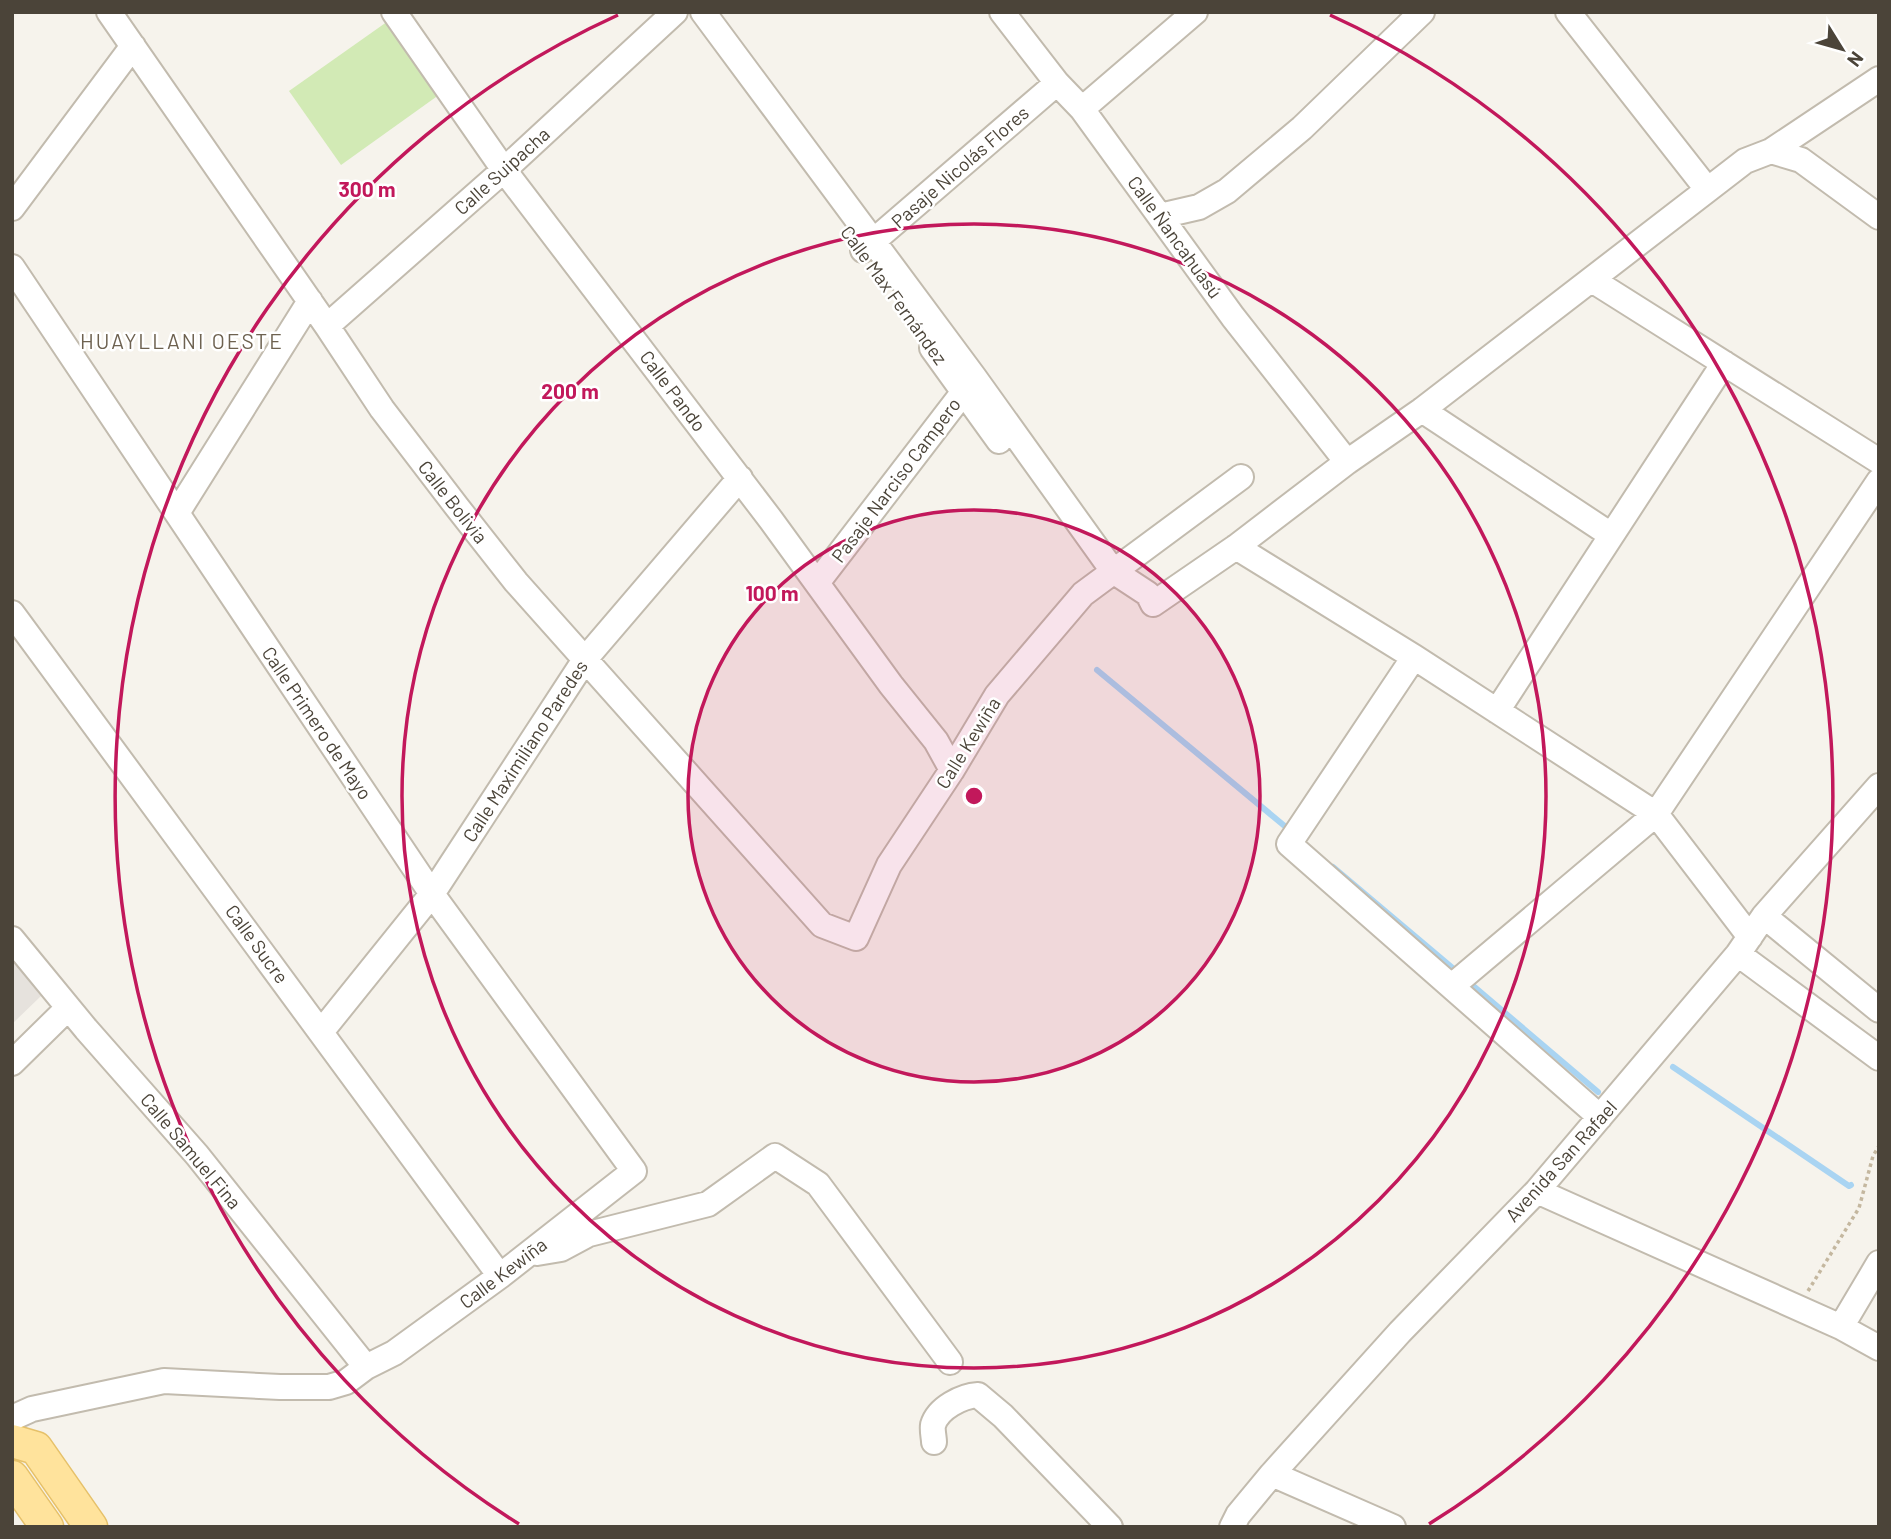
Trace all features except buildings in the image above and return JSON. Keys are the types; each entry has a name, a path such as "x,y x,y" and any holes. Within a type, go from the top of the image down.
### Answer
{"main road":[{"path":"12,1441 36,1448 91,1527"},
{"path":"12,1477 47,1527"}],"street":[{"name":"Calle Bolivia","path":"109,12 310,301 382,410 516,582 822,925 856,938"},
{"name":"Calle Pando","path":"394,12 504,170 740,478 891,685 936,741 952,770"},
{"name":"Calle Suipacha","path":"327,326 504,170 675,12"},
{"name":"Calle Max Fernández","path":"685,12 868,246"},
{"name":"Calle Max Fernández","path":"703,12 868,246 1107,576"},
{"name":"Calle Ñancahuasú","path":"1002,12 1057,83 1082,109 1233,317 1347,462"},
{"path":"1082,109 1195,12"},
{"path":"1160,216 1199,206 1227,191 1302,128 1422,12"},
{"path":"1568,12 1707,190"},
{"path":"12,208 133,46"},
{"path":"1107,576 1148,594 1153,604 1236,547 1347,462 1422,410 1745,161 1771,151 1879,79"},
{"name":"Pasaje Nicolás Flores","path":"868,246 1057,83"},
{"path":"1771,151 1801,160 1879,217"},
{"name":"Calle Primero de Mayo","path":"12,267 432,894 634,1171"},
{"path":"1592,279 1879,461"},
{"path":"177,513 310,301"},
{"path":"1497,711 1724,363"},
{"name":"Pasaje Narciso Campero","path":"817,583 969,384"},
{"path":"1422,410 1611,535"},
{"name":"Calle Kewiña","path":"856,938 889,865 952,770 997,695 1083,594 1241,477"},
{"name":"Calle Maximiliano Paredes","path":"321,1032 432,894 586,658 740,478"},
{"path":"1452,986 1656,814 1879,481"},
{"path":"1236,547 1414,657 1656,814 1744,946 1879,1058"},
{"name":"Calle Sucre","path":"12,613 499,1276"},
{"path":"1414,657 1289,844 1600,1117"},
{"name":"Avenida San Rafael","path":"1232,1527 1238,1515 1272,1474 1400,1332 1537,1191 1744,946 1764,916 1875,799"},
{"path":"1764,916 1879,1010"},
{"name":"Calle Samuel Fina","path":"12,939 68,1008 197,1155 366,1367"},
{"path":"12,1063 68,1008"},
{"path":"529,1254 561,1249 589,1234 708,1204 775,1156 818,1184 950,1362"},
{"name":"Calle Kewiña","path":"12,1418 32,1409 164,1381 279,1387 330,1387 346,1382 366,1367 394,1353 529,1254 634,1171"},
{"path":"1537,1191 1841,1327 1879,1348"},
{"path":"1841,1327 1879,1263"},
{"path":"934,1442 933,1425 941,1415 953,1403 967,1395 978,1395 1003,1416 1110,1527"},
{"path":"1272,1474 1393,1527"}],"path":[{"path":"1798,1308 1859,1208 1873,1156 1879,1146"}],"shaded area":[{"path":"12,959 41,996 12,1024"}],"green space":[{"path":"391,19 443,92 341,165 289,91"}],"waterway":[{"path":"1097,670 1287,828"},
{"path":"1333,867 1455,970"},
{"path":"1471,984 1598,1092"},
{"path":"1673,1067 1851,1185"}],"district":[{"name":"HUAYLLANI OESTE","path":"182,342"}]}
